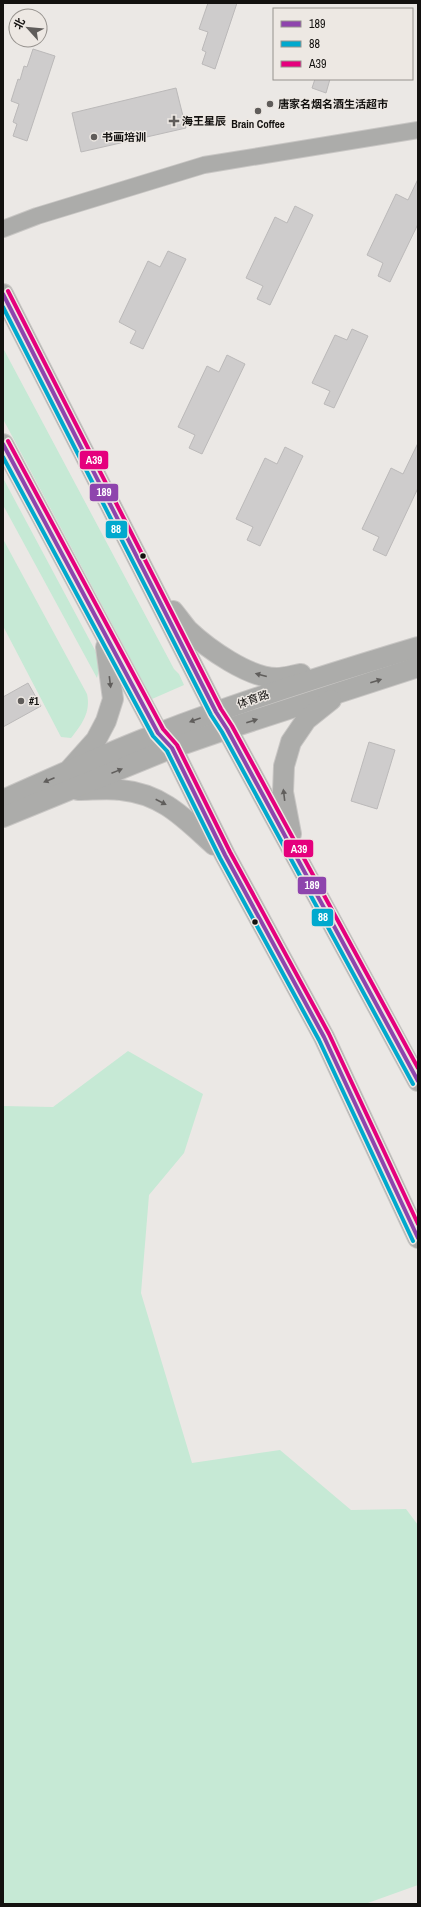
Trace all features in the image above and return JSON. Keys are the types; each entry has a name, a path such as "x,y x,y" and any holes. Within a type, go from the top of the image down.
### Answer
{"street":[{"path":"3,229 37,216 204,165 418,130"},
{"path":"3,294 216,712 227,729 299,860 418,1081"},
{"path":"3,444 158,733 172,748 225,855 324,1037 418,1238"},
{"path":"152,587 188,630 234,662 259,675 277,678 302,674 362,658 381,658"},
{"path":"102,629 113,699 106,721 96,740 74,763 69,781 146,794 167,805 192,823 225,855"},
{"name":"体育路","path":"3,817 158,733 216,712 418,647"},
{"name":"体育路","path":"3,800 69,781 172,748 418,667"},
{"path":"299,860 289,825 283,792 284,766 291,742 306,720 340,692"}],"green space":[{"path":"3,348 174,669 179,674 184,685 152,699 3,419"},
{"path":"3,478 96,652 99,669 97,678 3,505"},
{"path":"3,539 87,694 88,706 85,718 71,738 61,737 3,626"},
{"path":"128,1051 203,1094 184,1153 149,1195 141,1293 192,1463 280,1450 351,1510 406,1509 418,1525 418,1885 365,1904 3,1904 3,1106 53,1107"}],"building":[{"path":"208,3 237,3 215,69 202,64 206,52 202,50 208,32 199,29"},
{"path":"33,49 55,56 27,141 13,136 17,124 13,122 19,104 11,101 18,79 20,80 24,66 27,67"},
{"path":"315,80 330,80 326,93 312,88"},
{"path":"176,88 186,128 81,152 72,113"},
{"path":"418,179 418,224 390,282 378,276 383,263 367,255 396,194 408,200"},
{"path":"295,206 313,215 270,305 257,299 263,286 246,278 275,217 287,223"},
{"path":"168,251 186,259 143,349 130,343 136,331 119,322 148,261 160,267"},
{"path":"352,329 368,336 334,408 324,404 330,391 312,383 335,335 347,340"},
{"path":"227,355 245,364 202,454 189,448 195,435 178,427 207,366 219,372"},
{"path":"418,443 418,488 386,556 373,550 379,537 362,529 391,468 403,474"},
{"path":"285,447 303,456 260,546 247,540 253,527 236,519 265,458 277,464"},
{"name":"#1","path":"28,683 41,706 3,727 3,697"},
{"path":"369,742 395,750 377,809 351,801"}],"transit line":[{"name":"A39","path":"8,291 221,709 232,726 418,1068"},
{"name":"189","path":"3,294 216,712 227,729 418,1081"},
{"name":"88","path":"3,307 211,715 222,732 413,1084"},
{"name":"A39","path":"8,441 163,729 177,745 230,852 329,1034 418,1224"},
{"name":"189","path":"3,444 158,733 172,748 225,855 324,1037 418,1238"},
{"name":"88","path":"3,457 153,736 167,751 220,858 319,1040 413,1241"}],"place":[{"name":"唐家名烟名酒生活超市","path":"270,104"},
{"name":"Brain Coffee","path":"258,111"},
{"name":"海王星辰","path":"174,121"},
{"name":"书画培训","path":"94,137"},
{"name":"#1","path":"21,701"}]}
